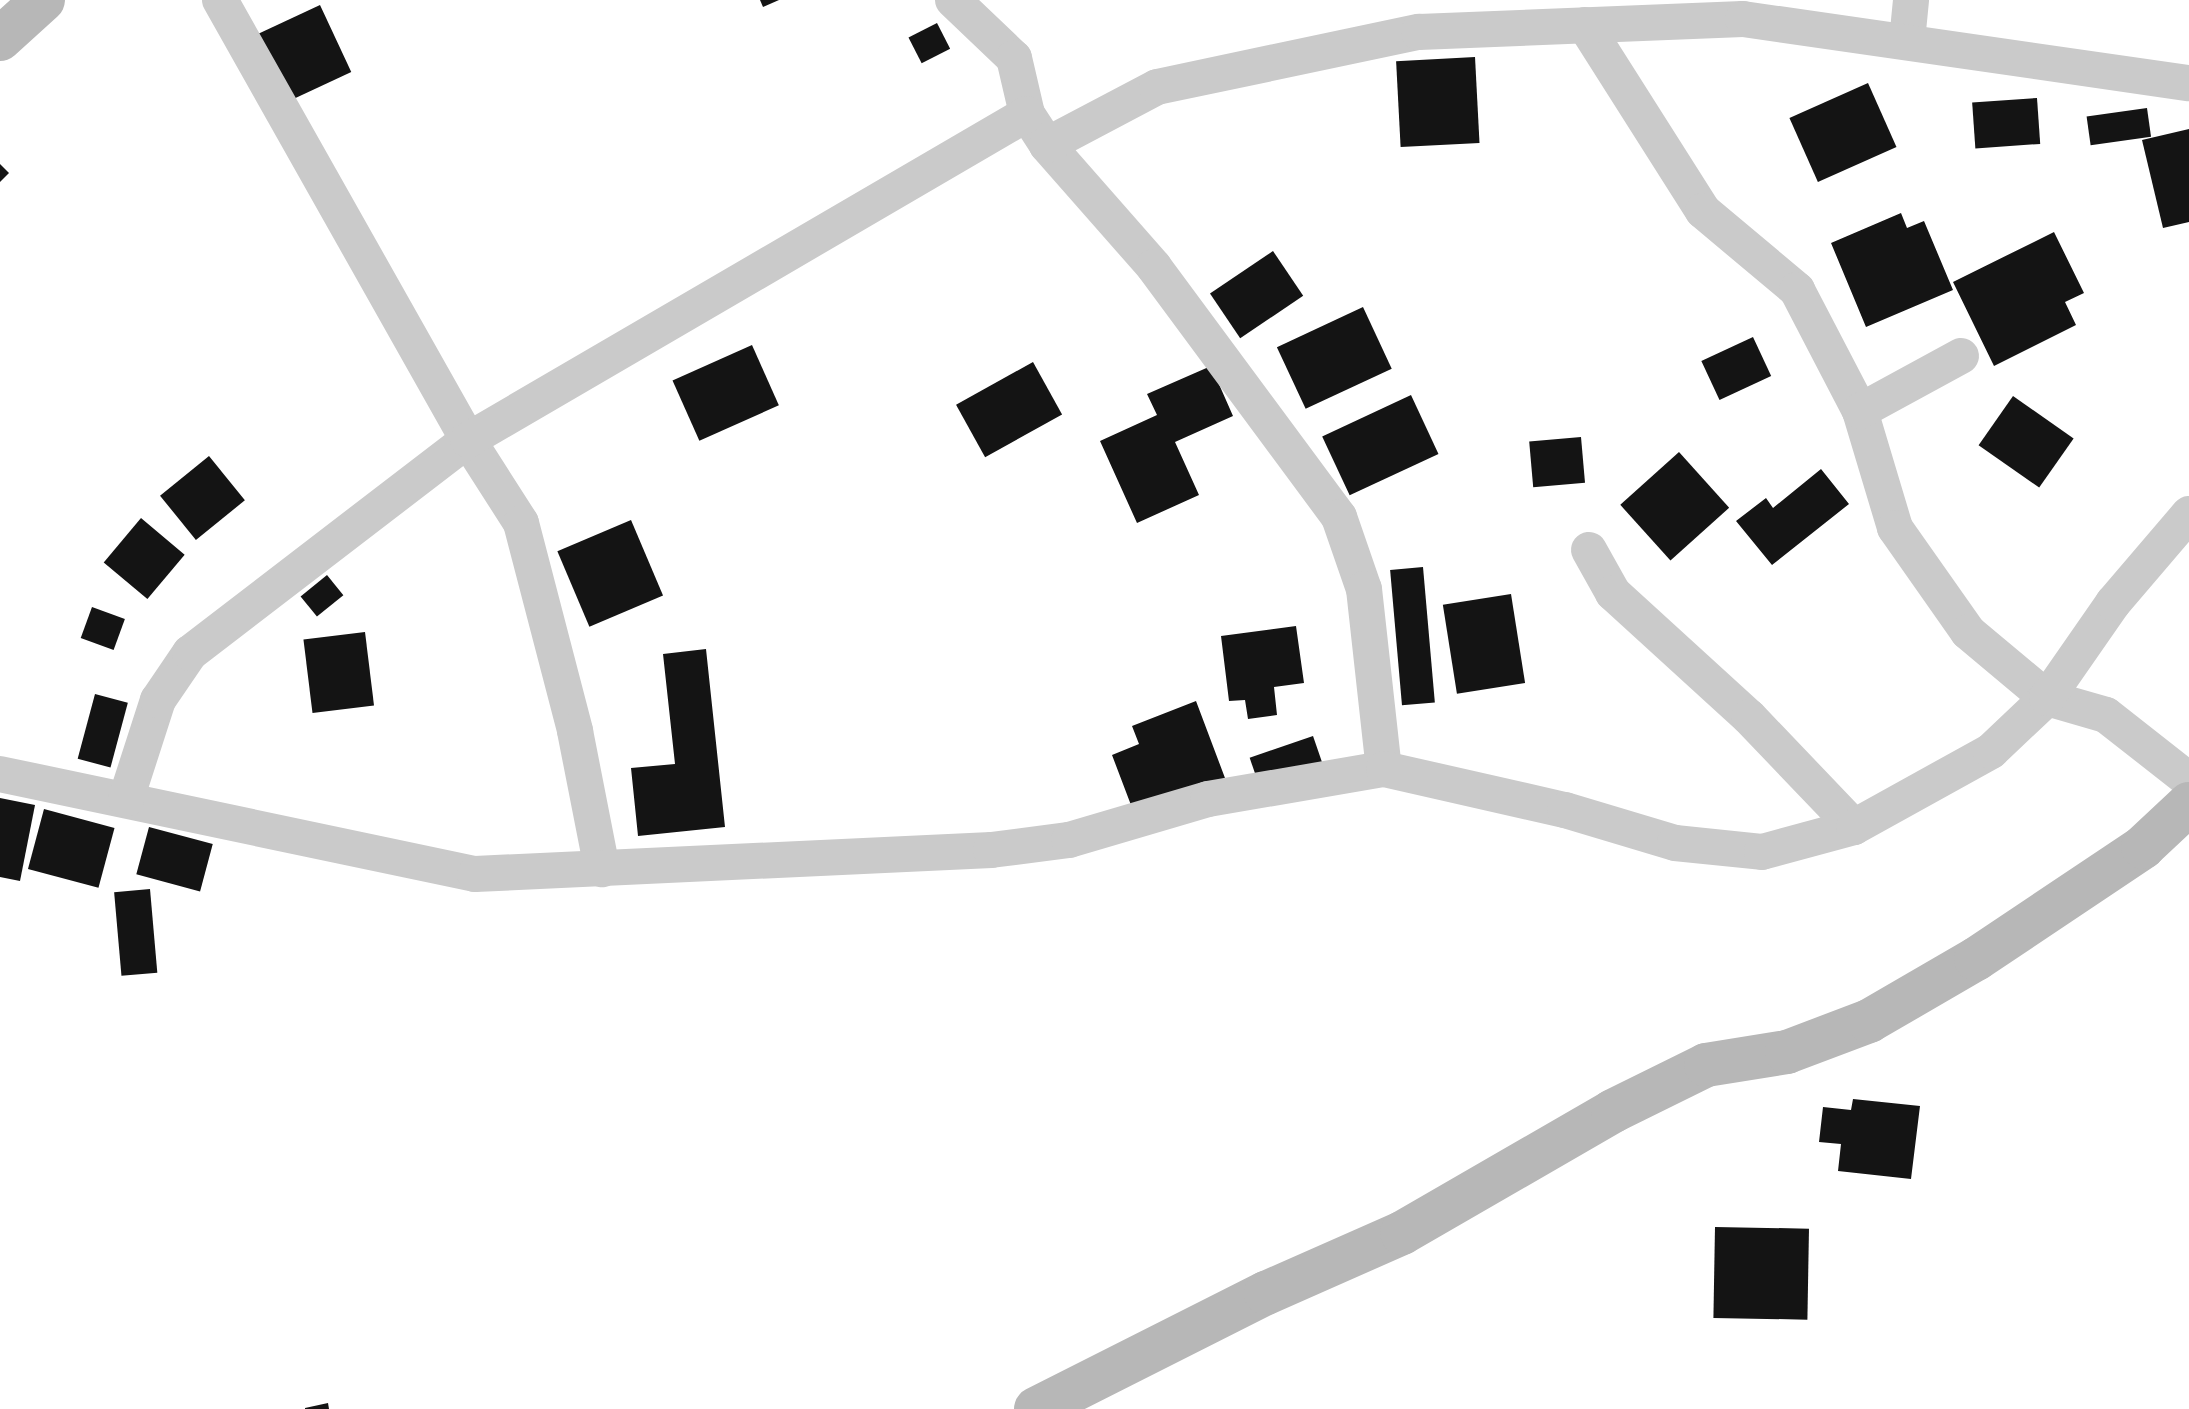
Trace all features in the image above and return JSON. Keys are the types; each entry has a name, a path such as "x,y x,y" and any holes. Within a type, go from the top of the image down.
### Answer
{"street":[{"path":"0,39 43,0"},
{"path":"220,0 468,440 521,523 575,731 602,869"},
{"path":"953,0 1014,58 1027,114 1047,145 1154,267 1339,517 1364,589 1384,769"},
{"path":"1907,41 1911,0"},
{"path":"1047,145 1157,87 1419,32 1743,19 2189,83"},
{"path":"1585,25 1703,211 1797,290 1860,411 1895,528 1968,632 2047,698 2106,715 2189,780"},
{"path":"126,799 158,700 190,653 468,440 1027,114"},
{"path":"1860,411 1961,356"},
{"path":"0,774 475,874 991,850 1069,840 1208,799 1384,769 1565,810 1675,843 1762,852 1854,827 1991,751 2047,698 2113,603 2189,514"},
{"path":"1589,550 1613,593 1749,717 1854,827"},
{"path":"1036,1409 1266,1293 1402,1233 1613,1111 1706,1065 1787,1052 1869,1021 1976,959 2143,847 2189,804"}],"building":[{"path":"760,0 779,0 763,7"},
{"path":"320,5 351,72 290,101 258,34"},
{"path":"937,23 950,49 922,63 908,38"},
{"path":"1475,57 1480,143 1401,147 1396,61"},
{"path":"1868,83 1896,147 1818,182 1789,118"},
{"path":"2037,98 2040,144 1975,148 1972,103"},
{"path":"2147,108 2151,137 2091,145 2087,116"},
{"path":"2189,129 2189,222 2163,228 2142,140"},
{"path":"0,164 9,173 0,182"},
{"path":"1901,213 1907,228 1924,221 1953,290 1866,327 1831,243"},
{"path":"2054,232 2084,293 2065,302 2076,325 1994,366 1953,282"},
{"path":"1273,251 1303,296 1240,338 1210,293"},
{"path":"1363,307 1392,369 1306,409 1277,347"},
{"path":"1753,337 1771,376 1720,400 1701,361"},
{"path":"752,345 779,405 699,441 673,380"},
{"path":"1033,362 1062,414 985,457 956,405"},
{"path":"1211,366 1233,416 1175,442 1199,495 1137,523 1100,441 1157,415 1147,394"},
{"path":"1411,395 1438,454 1350,495 1322,436"},
{"path":"2013,396 2074,438 2039,488 1979,445"},
{"path":"1581,437 1585,483 1533,487 1529,442"},
{"path":"1679,452 1729,508 1670,561 1620,505"},
{"path":"209,456 245,500 196,540 160,496"},
{"path":"1821,469 1849,504 1772,565 1736,521 1766,498 1773,508"},
{"path":"141,518 185,555 147,599 104,562"},
{"path":"631,520 663,595 589,627 557,551"},
{"path":"1423,567 1435,702 1402,705 1390,570"},
{"path":"327,575 343,595 317,617 301,596"},
{"path":"1511,594 1525,683 1457,694 1443,605"},
{"path":"92,607 125,619 114,650 81,638"},
{"path":"1296,626 1304,683 1274,687 1277,715 1248,719 1245,700 1229,701 1221,636"},
{"path":"365,632 374,705 312,713 303,640"},
{"path":"706,649 725,827 638,836 631,768 675,764 663,654"},
{"path":"95,694 128,703 111,768 78,759"},
{"path":"1196,701 1225,778 1134,813 1112,755 1139,744 1132,726"},
{"path":"1313,736 1322,762 1259,784 1250,758"},
{"path":"0,798 35,805 20,881 0,877"},
{"path":"44,809 115,828 98,888 28,869"},
{"path":"149,827 213,844 200,891 136,874"},
{"path":"150,889 157,973 121,976 114,892"},
{"path":"1853,1099 1920,1106 1911,1179 1838,1171 1841,1144 1819,1142 1823,1107 1851,1110"},
{"path":"1715,1227 1809,1229 1807,1320 1713,1318"},
{"path":"328,1403 329,1409 305,1409 305,1408"}]}
